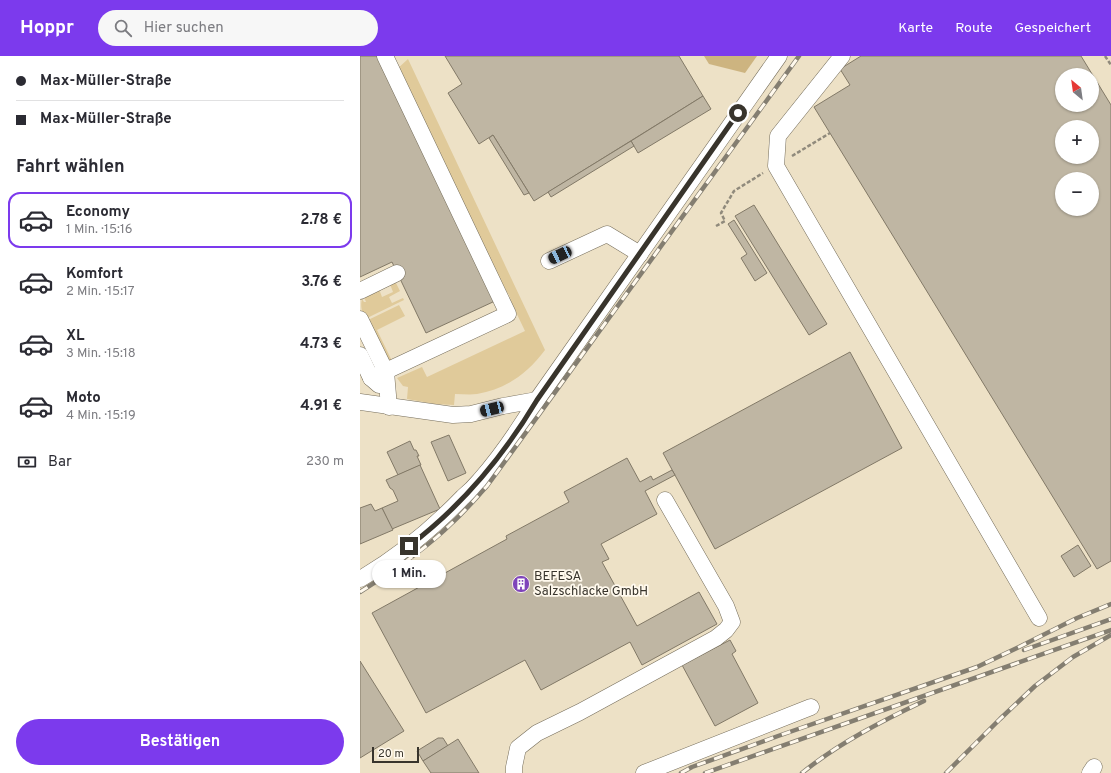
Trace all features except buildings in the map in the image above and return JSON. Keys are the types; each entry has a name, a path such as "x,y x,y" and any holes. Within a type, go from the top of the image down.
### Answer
{"lane":[{"path":"378,375 508,314 385,56"},
{"path":"360,578 426,532 480,481 503,452 537,400 779,56"},
{"path":"842,56 778,136 776,166 1039,618"},
{"path":"548,261 607,234 640,254"},
{"path":"360,291 397,273"},
{"path":"360,319 378,375 388,400"},
{"path":"360,355 378,375"},
{"path":"360,402 388,400 459,415 471,414 537,400"},
{"path":"514,773 518,748 537,733 580,712 716,638 726,630 732,622 726,606 665,500"},
{"path":"644,773 811,707"}],"path":[{"path":"1106,56 1111,65"}],"shaded area":[{"path":"360,56 1111,56 1111,773 360,773"},
{"path":"704,56 757,56 745,73 709,64"},
{"path":"408,59 545,350 531,366 507,384 488,392 455,394 454,405 435,404 407,399 408,387 403,386 397,378 422,367 427,377 525,331 509,295 490,267 396,70"},
{"path":"395,281 400,291 389,297 392,303 403,298 404,300 365,319 361,304 362,299 366,302 364,297 379,289 382,297 393,292 390,284"},
{"path":"399,305 405,316 377,330 392,361 390,364 366,321"}],"railway":[{"path":"360,592 432,542 487,486 799,56"},
{"path":"681,773 692,767 778,736 977,667 1077,618 1111,604"},
{"path":"1024,650 1111,619"},
{"path":"705,773 1111,630"},
{"path":"946,773 1035,686 1073,657 1111,635"},
{"path":"802,773 816,762 861,733 924,701"}],"place":[{"name":"BEFESA Salzschlacke GmbH","path":"521,584"}],"route":[{"path":"409,546 454,507 480,481 503,452 537,400 738,113"}]}
